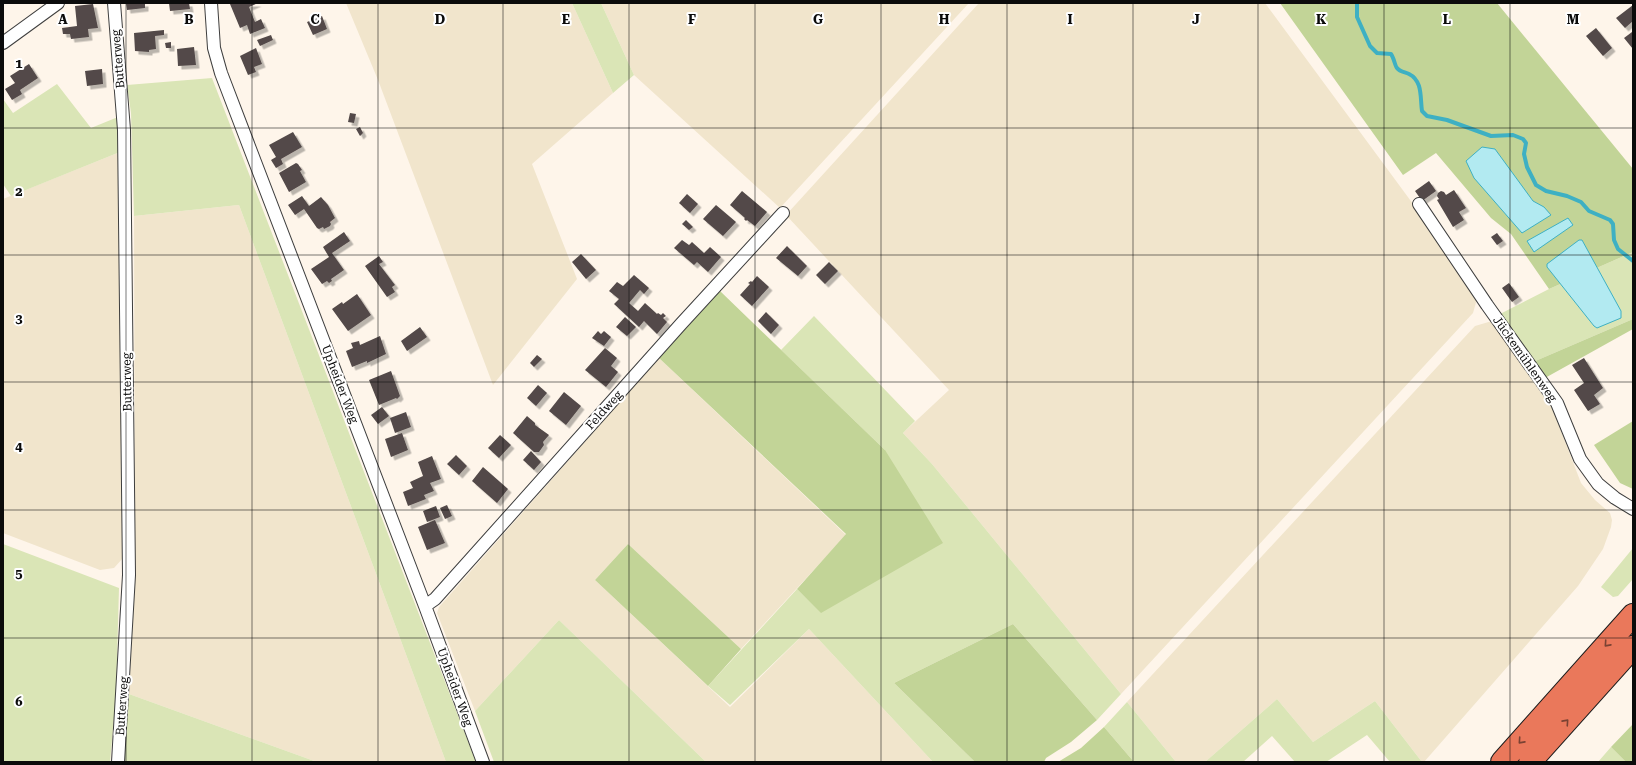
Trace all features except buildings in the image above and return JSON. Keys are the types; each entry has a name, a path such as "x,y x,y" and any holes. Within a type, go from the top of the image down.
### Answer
{"highway":[{"path":"1502,762 1633,615"},
{"path":"1530,762 1633,646"}],"street":[{"path":"3,43 58,3"},
{"name":"Butterweg","path":"114,3 124,130 129,575 123,698 118,762"},
{"name":"Upheider Weg","path":"211,3 214,48 221,73 425,606 483,762"},
{"name":"Jückemühlenweg","path":"1419,204 1556,403 1580,459 1598,484 1615,498 1633,509"},
{"name":"Feldweg","path":"425,606 435,599 782,213"}],"shaded area":[{"path":"346,3 572,3 613,93 532,164 577,279 493,385 378,80"},
{"path":"601,3 969,3 780,208 634,75"},
{"path":"979,3 1265,3 1416,208 1477,299 1473,313 1121,694 932,464 903,433 949,390 786,215"},
{"path":"120,152 123,558 114,568 100,570 3,533 3,199"},
{"path":"239,205 446,762 317,762 129,694 135,581 134,216"},
{"path":"1492,321 1551,405 1581,483 1595,500 1610,513 1612,520 1611,527 1603,549 1578,586 1424,762 1422,762 1375,701 1313,742 1277,699 1205,762 1176,762 1127,702 1475,326"},
{"path":"659,358 846,535 741,649 628,544 595,580 730,707 809,629 933,762 706,762 559,620 475,711 437,613 439,607"}],"green space":[{"path":"572,3 601,3 634,75 613,93"},
{"path":"1280,3 1497,3 1633,169 1633,252 1549,289 1511,234 1491,218 1436,153 1403,175"},
{"path":"212,78 476,762 446,762 239,205 134,216 131,113 127,85"},
{"path":"57,84 91,128 118,117 120,152 11,196 3,184 3,99 13,113"},
{"path":"1633,252 1633,319 1533,362 1500,314 1549,289"},
{"path":"720,291 885,450 943,543 821,613 797,589 846,534 659,358"},
{"path":"814,316 915,421 903,433 932,464 1121,694 1097,720 1013,624 894,683 975,762 933,762 809,629 730,705 708,686 797,589 821,612 885,450 781,350"},
{"path":"1633,319 1633,329 1545,378 1533,362"},
{"path":"1633,421 1633,489 1620,483 1594,445"},
{"path":"3,544 119,588 116,695 110,762 3,762"},
{"path":"628,544 741,649 708,686 595,580"},
{"path":"1633,548 1633,579 1618,596 1613,597 1601,587"},
{"path":"559,620 706,762 494,762 475,711"},
{"path":"1013,624 1097,720 1071,742 1046,758 1044,762 975,762 894,683"},
{"path":"129,694 317,762 123,762"},
{"path":"1277,699 1313,742 1375,701 1422,762 1390,762 1367,735 1326,762 1295,762 1272,736 1243,762 1205,762"},
{"path":"1127,702 1176,762 1134,762 1104,727"},
{"path":"1633,724 1633,762 1626,762 1611,747"},
{"path":"1104,727 1134,762 1058,762 1081,748"},
{"path":"1611,747 1626,762 1598,762"}],"water":[{"path":"1482,147 1495,149 1533,201 1544,207 1551,215 1522,233 1474,178 1466,161"},
{"path":"1568,218 1573,225 1534,252 1527,241"},
{"path":"1579,240 1582,240 1621,311 1621,318 1597,328 1547,267 1547,264"}],"waterway":[{"path":"1357,3 1357,17 1370,46 1377,53 1391,54 1396,67 1409,74 1417,81 1420,90 1422,111 1427,116 1447,120 1491,136 1513,135 1523,139 1526,143 1524,154 1527,167 1536,185 1546,191 1567,196 1581,202 1589,211 1610,220 1613,224 1614,240 1618,249 1633,261"}]}
